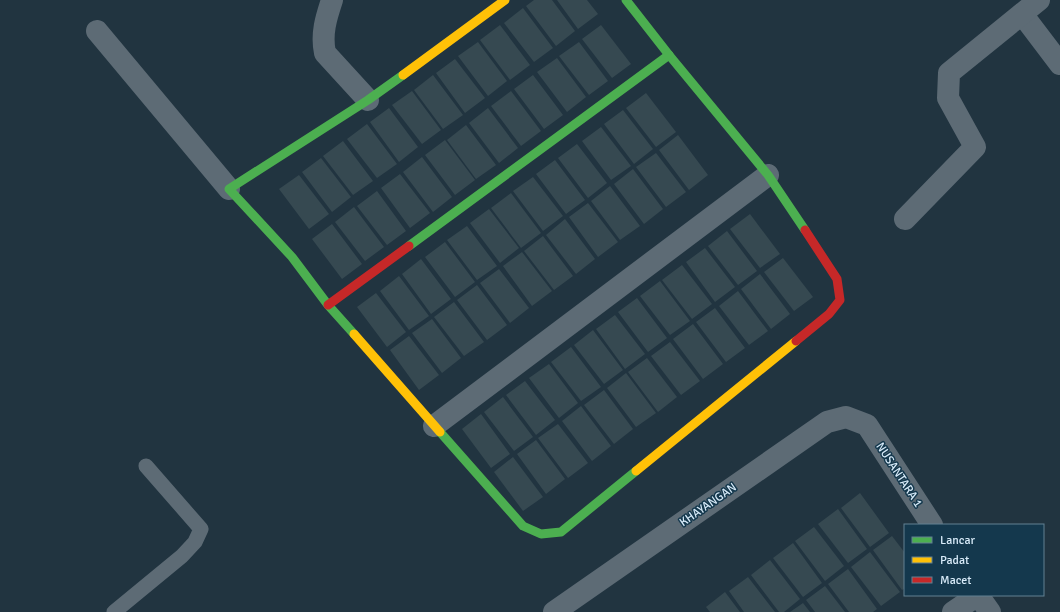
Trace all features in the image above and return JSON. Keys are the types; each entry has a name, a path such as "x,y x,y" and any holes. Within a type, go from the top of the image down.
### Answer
{"street":[{"path":"332,0 324,25 323,43 325,53 368,100"},
{"path":"229,189 368,100 505,0"},
{"path":"97,31 229,189 292,257 328,305 434,426 523,526 541,534 561,532 830,314 840,300 837,279 768,175 669,55 626,0"},
{"path":"905,219 975,147 948,98 950,73 1039,0"},
{"path":"1022,14 1060,64"},
{"path":"328,305 669,55"},
{"path":"434,426 768,175"},
{"name":"KHAYANGAN","path":"554,612 827,422 846,417 867,425"},
{"name":"NUSANTARA 1","path":"867,425 931,524"},
{"path":"953,612 977,596"},
{"path":"979,596 990,612"}],"lane":[{"path":"114,612 182,556 195,542 200,529 146,466"}],"building":[{"path":"534,0 552,0 575,31 556,46 526,6"},
{"path":"557,0 587,0 598,14 578,29"},
{"path":"523,8 553,48 534,62 504,23"},
{"path":"500,25 530,65 510,80 480,40"},
{"path":"601,25 631,64 612,78 582,39"},
{"path":"478,42 507,81 488,96 458,56"},
{"path":"579,42 608,81 589,95 559,56"},
{"path":"557,58 586,97 567,112 537,72"},
{"path":"455,59 485,98 465,113 436,73"},
{"path":"433,75 463,115 443,129 414,90"},
{"path":"533,75 563,115 544,129 514,89"},
{"path":"412,91 441,130 422,144 392,105"},
{"path":"511,91 541,131 521,146 491,106"},
{"path":"646,93 676,132 656,147 626,108"},
{"path":"389,108 418,147 399,162 370,122"},
{"path":"488,108 518,148 499,163 469,123"},
{"path":"623,110 653,149 634,164 604,124"},
{"path":"367,124 397,164 377,178 347,139"},
{"path":"466,125 496,165 476,179 447,140"},
{"path":"601,127 631,166 611,180 582,141"},
{"path":"678,135 708,175 689,190 659,150"},
{"path":"445,140 475,180 455,195 425,155"},
{"path":"343,141 373,181 353,195 323,156"},
{"path":"577,144 607,183 588,198 558,158"},
{"path":"656,153 686,192 666,207 636,167"},
{"path":"422,157 452,197 433,212 403,172"},
{"path":"321,158 351,197 332,212 302,172"},
{"path":"555,160 585,200 566,214 536,174"},
{"path":"633,169 663,209 644,224 614,184"},
{"path":"400,174 430,213 410,228 381,188"},
{"path":"299,175 329,214 309,229 279,189"},
{"path":"533,177 563,216 543,231 513,191"},
{"path":"610,186 640,226 620,240 591,201"},
{"path":"377,191 406,231 387,245 357,206"},
{"path":"511,193 541,233 521,248 491,208"},
{"path":"588,203 618,242 598,257 569,217"},
{"path":"354,207 384,247 365,261 335,222"},
{"path":"489,209 519,248 500,263 470,223"},
{"path":"750,214 780,254 760,268 730,229"},
{"path":"565,219 595,259 576,274 546,235"},
{"path":"332,224 362,264 342,279 312,239"},
{"path":"467,226 497,266 477,280 447,240"},
{"path":"727,231 757,271 738,285 708,246"},
{"path":"543,236 573,276 554,290 524,251"},
{"path":"445,242 475,282 455,297 425,257"},
{"path":"705,248 735,287 715,302 686,262"},
{"path":"522,252 552,291 532,306 503,266"},
{"path":"783,258 813,297 794,311 764,272"},
{"path":"421,259 451,299 431,314 402,274"},
{"path":"682,265 712,304 692,319 662,280"},
{"path":"499,269 529,308 510,323 480,283"},
{"path":"760,274 790,314 771,329 741,289"},
{"path":"399,276 429,316 409,330 380,291"},
{"path":"660,281 690,321 670,335 640,296"},
{"path":"477,285 507,325 487,340 457,300"},
{"path":"738,291 768,331 749,345 719,306"},
{"path":"376,293 406,332 387,347 357,307"},
{"path":"637,298 667,338 648,352 618,312"},
{"path":"454,302 484,342 464,356 434,317"},
{"path":"715,308 745,348 726,362 696,322"},
{"path":"615,315 645,354 625,369 596,329"},
{"path":"432,319 461,358 442,373 412,333"},
{"path":"693,324 723,364 703,379 673,339"},
{"path":"593,330 623,370 604,384 574,345"},
{"path":"409,336 439,375 419,390 390,350"},
{"path":"670,342 700,381 681,395 651,356"},
{"path":"571,347 601,387 581,401 551,362"},
{"path":"647,358 677,397 658,412 628,372"},
{"path":"549,364 578,403 559,418 529,378"},
{"path":"626,373 656,413 636,427 607,388"},
{"path":"525,381 555,420 536,435 506,395"},
{"path":"604,390 633,429 614,444 584,405"},
{"path":"503,397 533,437 514,451 484,412"},
{"path":"581,406 611,446 592,461 562,421"},
{"path":"481,414 510,454 491,468 462,429"},
{"path":"558,424 588,463 568,478 538,438"},
{"path":"536,440 565,479 546,494 517,454"},
{"path":"513,457 543,497 523,511 494,472"},
{"path":"860,493 889,533 870,547 841,508"},
{"path":"838,509 867,549 848,563 818,524"},
{"path":"814,527 844,566 825,581 795,541"},
{"path":"892,536 904,552 904,589 902,590 873,550"},
{"path":"793,543 822,583 803,597 773,558"},
{"path":"870,552 900,592 881,606 851,567"},
{"path":"770,560 800,599 784,612 779,612 751,575"},
{"path":"848,569 877,609 873,612 849,612 828,584"},
{"path":"748,577 775,612 744,612 729,591"},
{"path":"825,586 845,612 815,612 806,600"},
{"path":"725,592 740,612 710,612 706,607"},
{"path":"803,603 810,612 790,612"}],"traffic: fast":[{"path":"626,0 669,55 768,175 805,230"},
{"path":"409,246 669,55"},
{"path":"354,334 328,305 292,257 229,189 368,100 403,75"},
{"path":"440,432 523,526 541,534 561,532 636,471"}],"traffic: slow":[{"path":"403,75 505,0"},
{"path":"354,334 440,432"},
{"path":"636,471 796,341"}],"traffic: jam":[{"path":"796,341 829,314 840,300 837,279 805,230"},
{"path":"328,305 409,246"}]}
